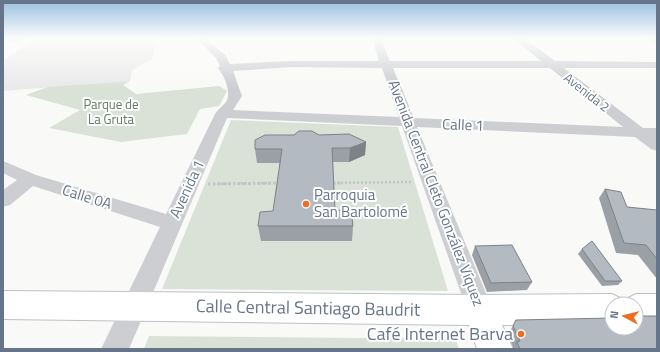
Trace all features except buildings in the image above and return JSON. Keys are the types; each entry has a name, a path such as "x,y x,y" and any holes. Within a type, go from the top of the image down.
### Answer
{"main road":[{"name":"Calle Central Santiago Baudrit","path":"3,305 480,310 604,309"},
{"path":"644,309 657,309"},
{"name":"Avenida Central Cleto González Víquez","path":"480,310 495,349"}],"street":[{"name":"Avenida 1","path":"115,349 222,114 232,103 235,95 232,82 224,68 222,58 218,54"},
{"name":"Avenida Central Cleto González Víquez","path":"383,54 480,310"},
{"name":"Avenida 2","path":"539,54 657,146"},
{"path":"224,68 292,64 554,66 657,65"},
{"name":"Calle 1","path":"222,114 657,133"},
{"name":"Calle 0A","path":"3,166 30,179 172,223"},
{"path":"3,200 30,179"}],"path":[{"path":"333,183 415,182"},
{"path":"203,184 281,183"}],"shaded area":[{"path":"12,54 153,54 152,59 132,70 130,81 3,91 3,61"}],"green space":[{"name":"Parque de La Gruta","path":"130,81 123,85 136,94 219,86 227,91 219,106 200,109 187,134 121,142 49,128 80,110 26,95 48,87"},
{"path":"231,120 398,127 448,291 162,289","holes":["358,158 332,162 335,225 275,226 283,163 264,163"]},
{"path":"149,336 456,339 459,349 144,349"}],"place":[{"name":"Parroquia San Bartolomé","path":"306,204"},
{"name":"Café Internet Barva","path":"521,334"}]}
